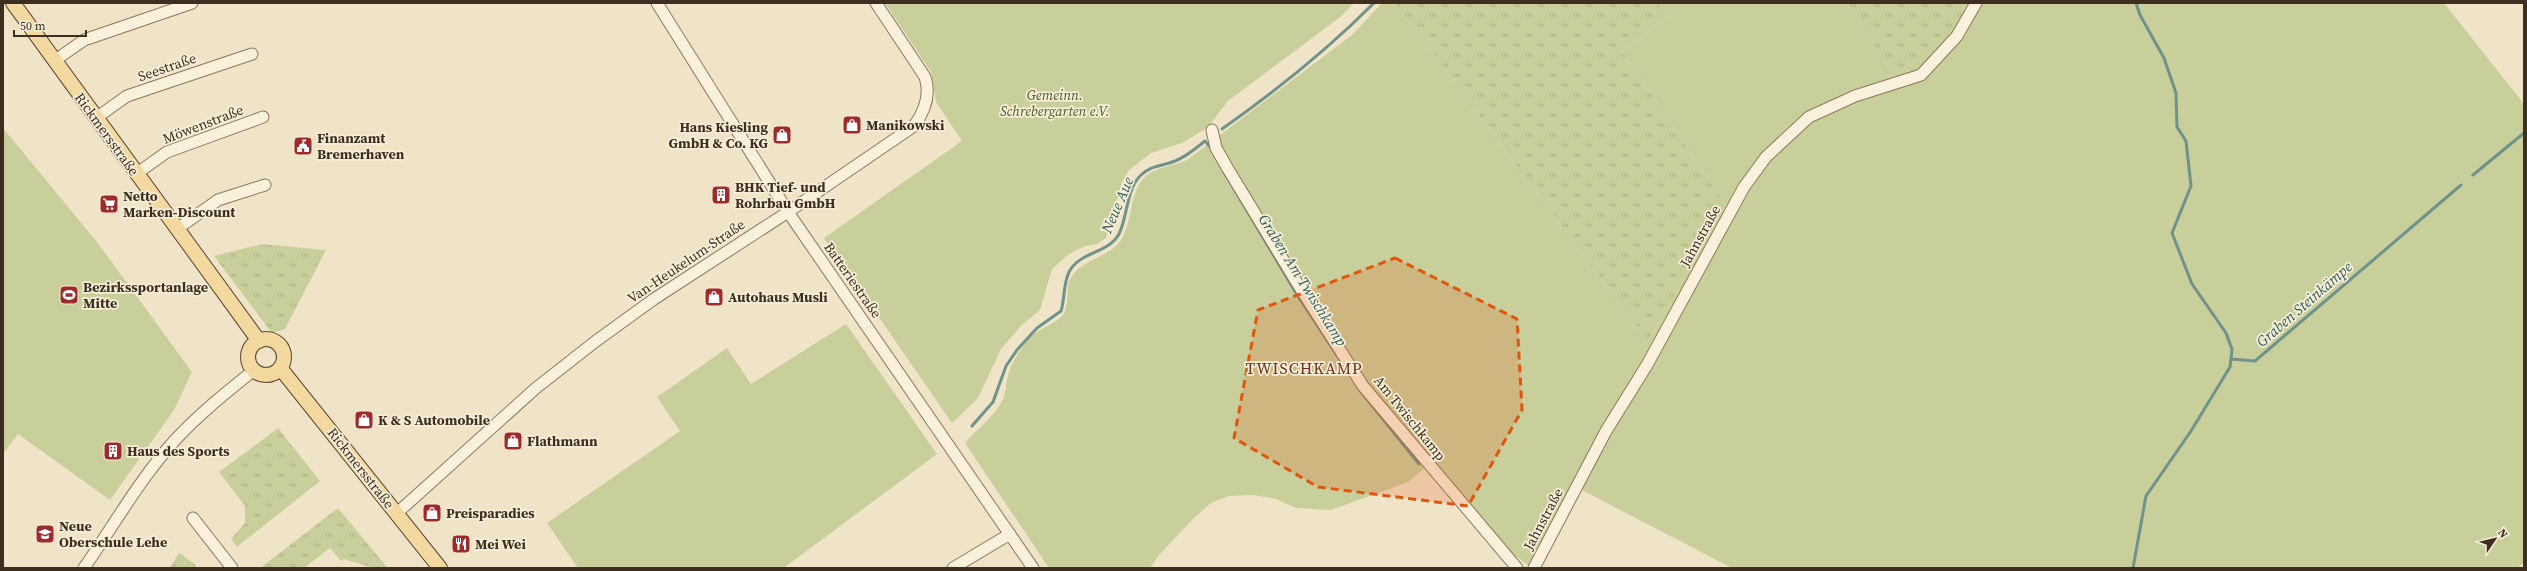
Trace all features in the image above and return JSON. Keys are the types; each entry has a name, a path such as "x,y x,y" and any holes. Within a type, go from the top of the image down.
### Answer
{"main road":[{"name":"Rickmersstraße","path":"13,3 259,341"},
{"path":"271,340 280,345 284,357 281,369 267,375 254,370 249,363 248,354 252,346 259,341 271,340"},
{"name":"Rickmersstraße","path":"281,369 440,568"}],"street":[{"path":"54,61 84,40 192,3"},
{"name":"Batteriestraße","path":"657,3 788,212 1033,568"},
{"name":"Van-Heukelum-Straße","path":"397,513 536,388 567,363 654,299 788,212 914,126 926,105 928,91 925,77 876,3"},
{"name":"Jahnstraße","path":"1534,568 1606,431 1647,365 1732,208 1766,157 1809,116 1855,96 1921,75 1957,36 1976,3"},
{"name":"Seestraße","path":"96,118 126,96 252,54"},
{"name":"Möwenstraße","path":"136,174 167,152 263,117"},
{"name":"Am Twischkamp","path":"1212,130 1216,148 1228,169 1363,386 1517,568"},
{"path":"177,229 218,200 265,184"},
{"path":"84,568 158,460 175,439 200,414 254,370"},
{"path":"193,518 232,568"},
{"path":"953,568 1010,534"}],"highlighted area":[{"path":"1395,258 1517,319 1522,410 1468,506 1318,487 1234,438 1258,310"}],"green space":[{"name":"Gemeinn. Schrebergarten e.V.","path":"885,3 1354,3 1339,18 1228,101 1208,127 1184,142 1151,153 1129,170 1122,182 1106,238 1097,244 1085,246 1069,254 1052,269 1040,310 1021,326 1001,349 978,398 952,423 824,238 962,141 936,102 931,72"},
{"path":"1382,3 1395,3 1648,342 1726,205 1622,51 1669,16 1658,3 1847,3 1896,79 1918,72 1936,53 1968,8 1965,3 2444,3 2524,104 2524,563 2517,568 1732,568 1572,485 1529,566 1508,550 1432,462 1408,482 1331,510 1296,508 1276,499 1253,495 1229,496 1211,503 1192,520 1160,554 1150,568 1049,568 965,443 991,417 1000,405 1004,397 1009,371 1017,355 1034,334 1057,321 1063,315 1067,305 1068,284 1072,276 1077,270 1108,252 1119,243 1127,226 1134,196 1143,179 1150,173 1163,167 1178,164 1187,160 1352,35"},
{"path":"1395,3 1658,3 1669,16 1622,51 1726,205 1648,342"},
{"path":"1847,3 1965,3 1968,8 1936,53 1918,72 1896,79"},
{"name":"Bezirkssportanlage Mitte","path":"3,128 97,242 192,372 174,410 110,500 18,434 3,454"},
{"path":"262,244 326,250 285,329 272,333 214,256"},
{"path":"846,324 937,454 785,567 578,568 547,523 680,431 657,397 727,348 751,384"},
{"path":"278,428 320,481 237,547 231,539 245,523 245,506 219,472"},
{"path":"338,508 387,567 373,568 344,559 341,561 330,548 304,568 260,568"},
{"path":"179,553 196,565 194,568 170,568"}],"waterway":[{"name":"Neue Aue","path":"1222,129 1301,69 1374,3"},
{"name":"Graben Steinkämpe","path":"2136,3 2140,15 2164,58 2176,93 2177,127 2186,141 2191,186 2172,233 2192,284 2226,333 2232,349 2231,359 2255,361 2461,185"},
{"name":"Graben Steinkämpe","path":"2473,175 2524,133"},
{"name":"Neue Aue","path":"972,426 993,402 1006,366 1017,350 1037,328 1061,311 1067,277 1074,265 1080,260 1114,241 1119,234 1132,188 1141,175 1153,167 1171,163 1183,157 1205,141 1212,149"},
{"name":"Graben Am Twischkamp","path":"1224,172 1296,293 1344,366"},
{"path":"2133,568 2146,496 2191,431 2230,367 2231,359"},
{"name":"Graben Am Twischkamp","path":"1359,389 1419,464"}],"place":[{"name":"Manikowski","path":"852,125"},
{"name":"Hans Kiesling GmbH & Co. KG","path":"782,135"},
{"name":"Finanzamt Bremerhaven","path":"303,146"},
{"name":"BHK Tief- und Rohrbau GmbH","path":"721,195"},
{"name":"Netto Marken-Discount","path":"109,204"},
{"name":"Bezirkssportanlage Mitte","path":"69,295"},
{"name":"Autohaus Musli","path":"714,297"},
{"name":"K & S Automobile","path":"364,420"},
{"name":"Flathmann","path":"513,441"},
{"name":"Haus des Sports","path":"113,451"},
{"name":"Preisparadies","path":"432,513"},
{"name":"Neue Oberschule Lehe","path":"45,534"},
{"name":"Mei Wei","path":"461,544"}],"district":[{"name":"TWISCHKAMP","path":"1304,368"}]}
